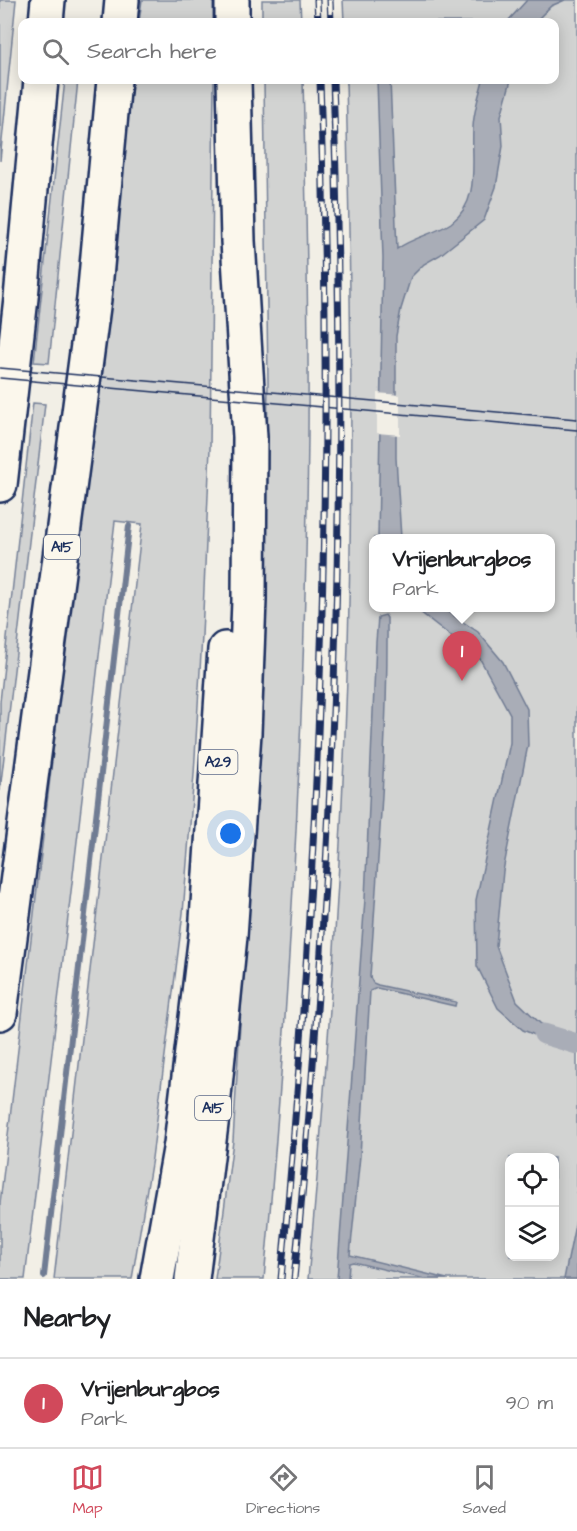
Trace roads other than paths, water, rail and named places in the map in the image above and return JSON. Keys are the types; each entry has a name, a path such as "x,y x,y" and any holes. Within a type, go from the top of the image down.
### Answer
{"highway":[{"path":"46,18 48,0"},
{"path":"120,18 122,0"},
{"path":"232,0 232,18"},
{"path":"0,485 21,298 41,84"},
{"name":"A15","path":"0,1013 94,299 114,84"},
{"name":"A15","path":"192,1279 212,1116 226,970 244,733 249,600 250,437 238,241 234,84"},
{"name":"A29","path":"157,1279 182,1144 206,934 227,626 238,241"}],"waterway":[{"path":"44,1276 129,526"},
{"path":"544,1034 577,1044"}],"tram line":[{"path":"0,368 577,419"},
{"path":"0,378 577,430"}],"railway":[{"path":"317,0 318,18"},
{"path":"330,0 331,18"},
{"path":"281,1279 305,980 320,680 325,380 320,84"},
{"path":"294,1279 319,980 334,680 339,380 333,84"}],"place":[{"name":"Vrijenburgbos","path":"462,681"}]}
